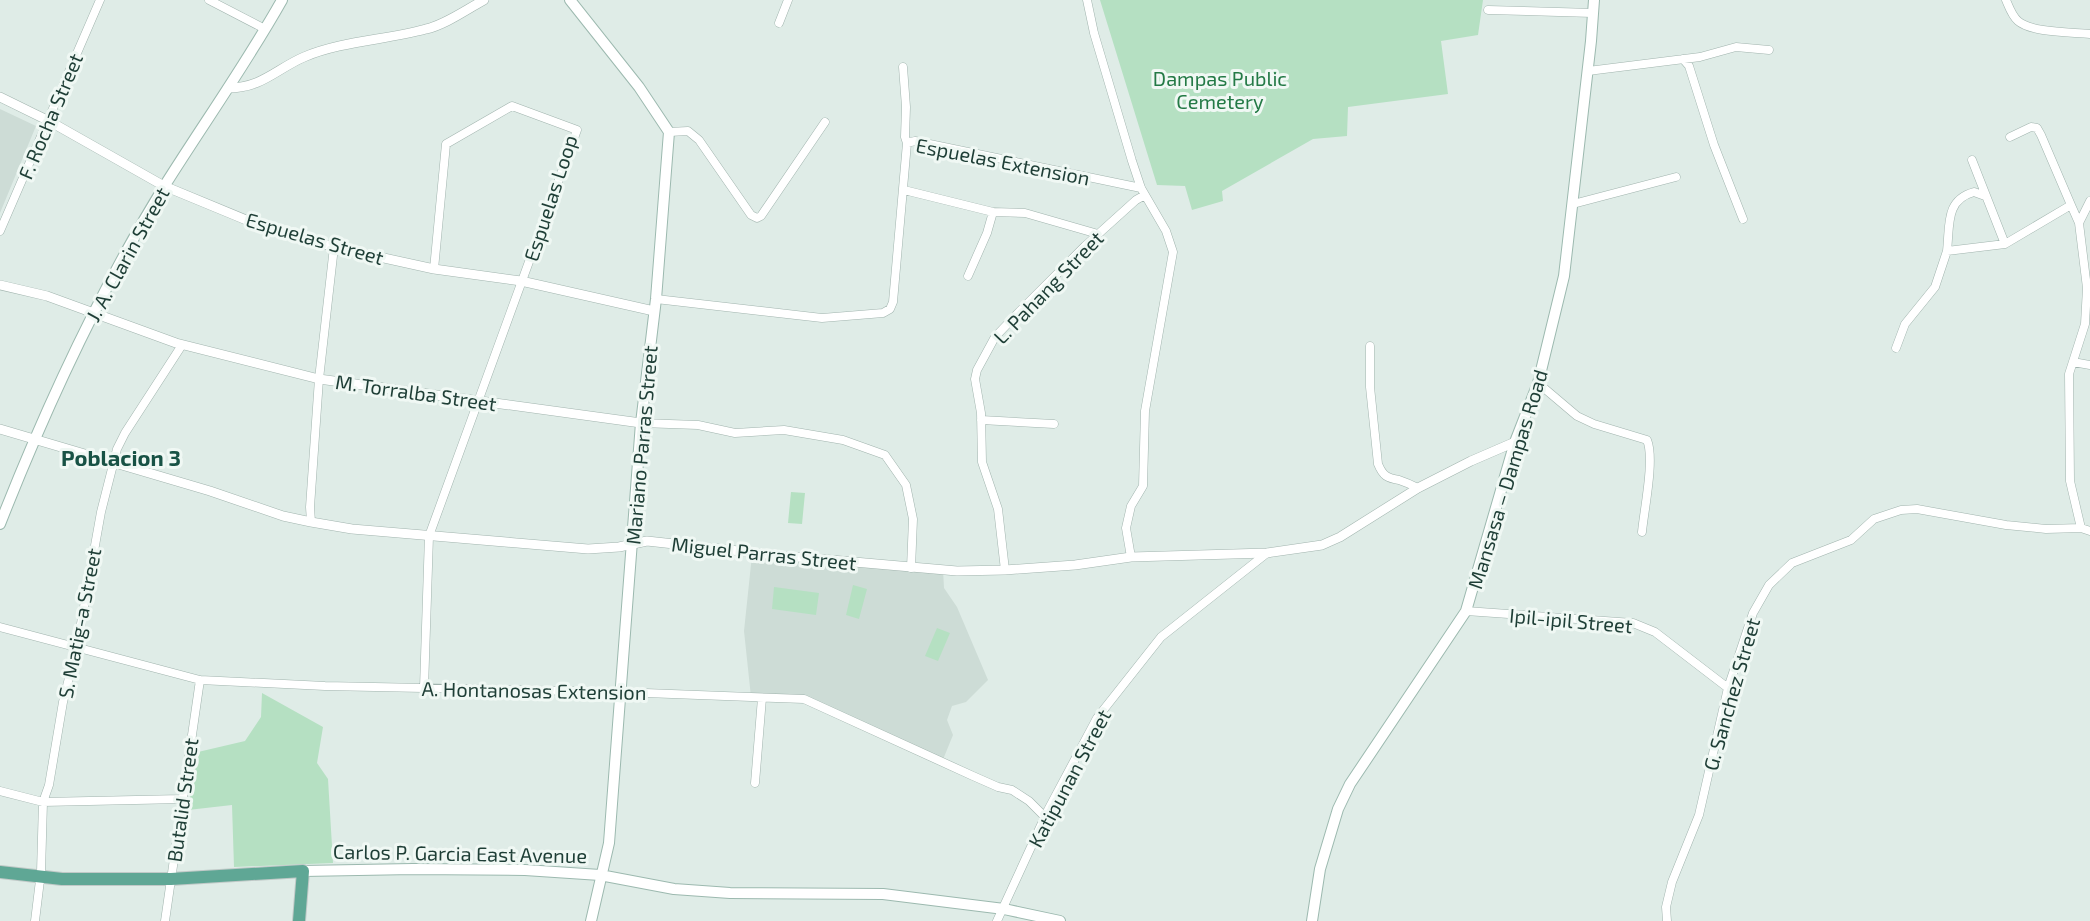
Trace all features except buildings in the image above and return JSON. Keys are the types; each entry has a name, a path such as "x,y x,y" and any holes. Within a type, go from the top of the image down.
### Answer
{"main road":[{"name":"J. A. Clarin Street","path":"0,524 34,438 93,312 164,186 282,0"},
{"path":"570,0 639,87 669,132"},
{"name":"Mansasa – Dampas Road","path":"1312,921 1320,869 1338,809 1350,784 1466,611 1515,442 1538,382 1564,276 1594,0"},
{"name":"Mariano Parras Street","path":"591,921 609,843 641,423 656,299 669,132"},
{"name":"Carlos P. Garcia East Avenue","path":"0,872 62,879 171,879 303,871 480,870 600,875 674,889 730,893 883,894 1004,909 1060,921"},
{"path":"299,921 303,871"}],"street":[{"name":"F. Rocha Street","path":"0,231 100,0"},
{"path":"209,0 265,29"},
{"path":"228,88 244,88 268,78 304,57 332,48 429,29 484,0"},
{"path":"779,23 788,0"},
{"path":"1087,0 1094,33 1143,192 1166,231 1173,252 1144,411 1145,475 1143,486 1131,506 1126,528 1131,557"},
{"path":"2006,0 2018,21 2033,28 2090,34"},
{"path":"1488,10 1593,13"},
{"path":"1588,71 1683,60 1736,47 1768,50"},
{"path":"1683,60 1689,66 1714,145 1743,219"},
{"path":"903,67 907,143"},
{"name":"Espuelas Street","path":"0,98 49,121 164,186 256,224 334,247 434,269 521,281 654,311"},
{"name":"Espuelas Loop","path":"434,269 446,144 512,106 577,130 521,281"},
{"path":"669,132 688,132 699,140 751,215 757,218 761,216 825,122"},
{"path":"2010,137 2031,127 2037,128 2079,223 2087,288 2085,324 2069,374 2070,481 2081,528 2090,531"},
{"name":"Espuelas Extension","path":"656,299 822,318 883,313 890,309 893,302 907,143 915,141 1143,192"},
{"path":"1972,160 2005,244"},
{"path":"1573,204 1676,177"},
{"path":"904,190 993,212 1025,213 1098,234"},
{"name":"L. Pahang Street","path":"1005,570 998,509 982,462 981,420 975,379 977,370 995,338 1016,315 1143,192"},
{"path":"1896,348 1905,324 1935,287 1947,251 1954,204 1960,198 1974,192 1985,196"},
{"path":"2079,223 2090,201"},
{"path":"1947,251 2005,244 2071,205"},
{"path":"968,276 987,233 993,212"},
{"path":"311,522 310,507 319,379 334,247"},
{"path":"424,688 429,536 521,281"},
{"name":"M. Torralba Street","path":"0,285 47,296 182,345 319,379 641,423 698,425 735,434 784,430 843,440 885,455 906,485 913,519 911,567"},
{"name":"S. Matig-a Street","path":"35,921 40,877 43,802 49,785 101,512 124,433 182,345"},
{"path":"1370,346 1370,387 1378,464 1388,479 1401,481 1418,488"},
{"path":"2073,362 2090,365"},
{"path":"1538,382 1577,416 1594,424 1647,440 1650,447 1642,532"},
{"path":"981,420 1054,424"},
{"name":"Miguel Parras Street","path":"0,429 210,491 283,516 352,529 588,549 619,547 646,541 957,571 1075,565 1131,557 1268,553 1322,545 1340,537 1418,488 1515,442"},
{"name":"G. Sanchez Street","path":"1667,921 1666,907 1672,882 1699,815 1728,688 1753,613 1769,585 1792,563 1851,540 1874,519 1900,510 1917,509 2006,525 2046,529 2081,528"},
{"name":"Katipunan Street","path":"997,921 1045,817 1097,718 1161,637 1268,553"},
{"name":"Ipil-ipil Street","path":"1466,611 1633,623 1655,632 1728,688"},
{"name":"A. Hontanosas Extension","path":"0,627 200,680 804,699 998,787 1012,790 1029,801 1045,817"},
{"name":"Butalid Street","path":"165,921 200,680"},
{"path":"755,783 762,698"},
{"path":"0,791 43,802 182,799"}],"shaded area":[{"path":"0,109 36,126 0,213"},
{"path":"752,555 943,570 944,588 957,607 988,680 966,702 952,706 947,720 953,735 942,762 805,698 751,697 744,631"}],"green space":[{"name":"Dampas Public Cemetery","path":"1100,0 1483,0 1478,35 1441,41 1448,94 1348,107 1347,136 1313,139 1222,191 1223,201 1192,210 1185,186 1157,185"},
{"path":"791,492 805,493 802,524 788,523"},
{"path":"853,585 867,589 859,619 846,615"},
{"path":"774,587 819,593 816,615 772,609"},
{"path":"937,628 950,633 938,661 925,656"},
{"path":"262,693 323,727 317,763 328,779 333,863 234,867 232,805 188,810 198,752 245,741 261,717"}],"district":[{"name":"Poblacion 3","path":"121,457"}]}
